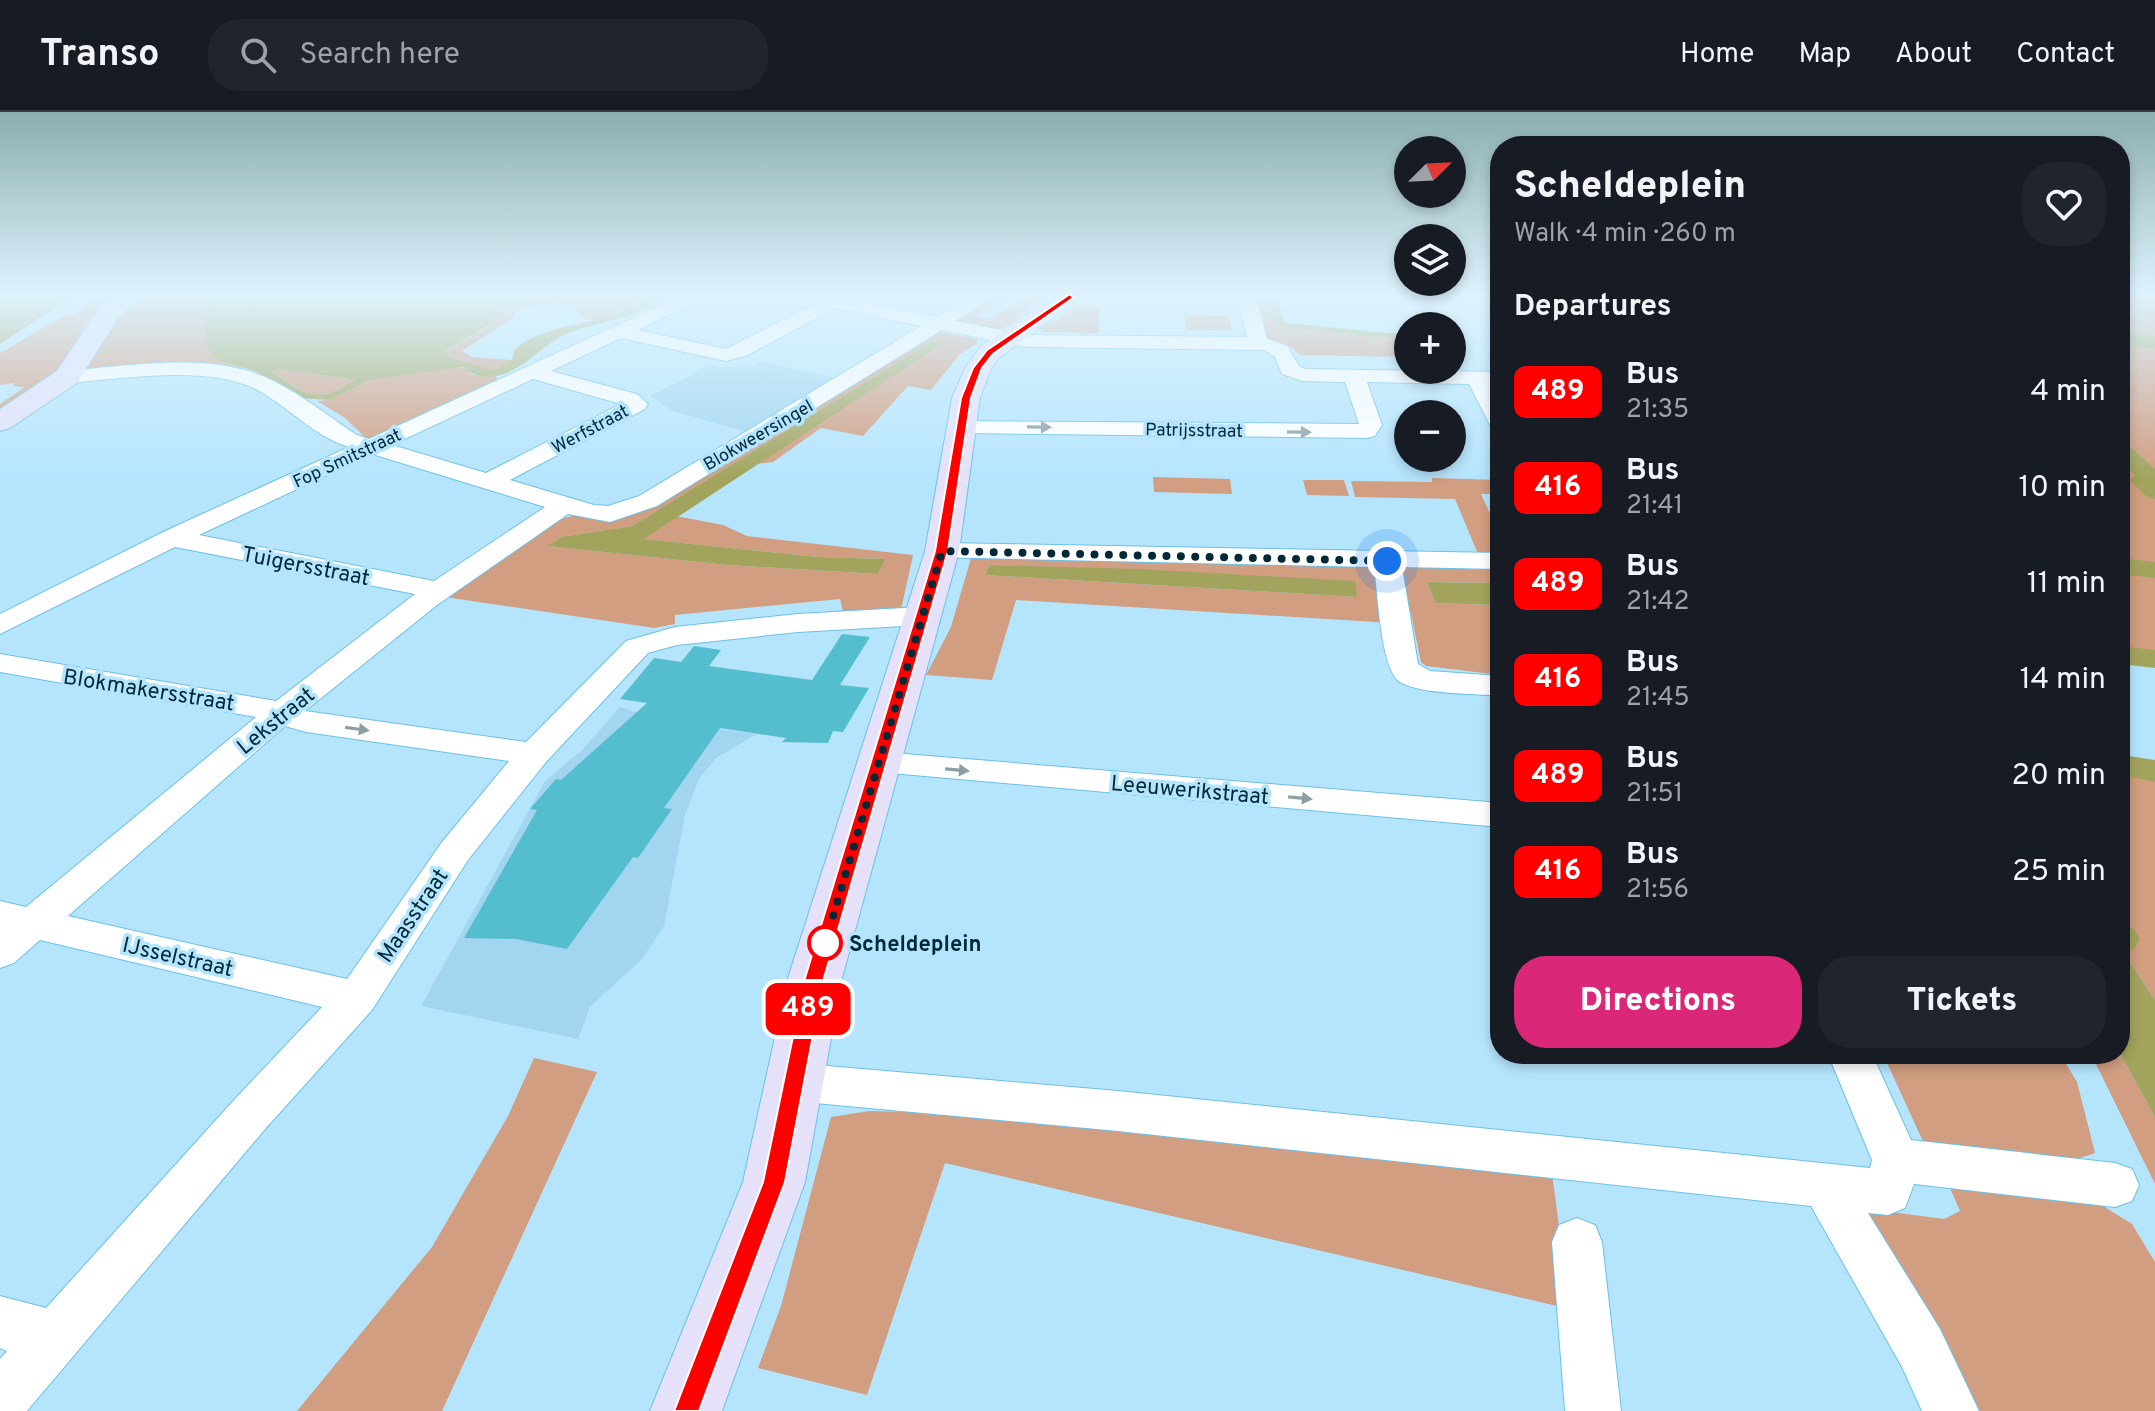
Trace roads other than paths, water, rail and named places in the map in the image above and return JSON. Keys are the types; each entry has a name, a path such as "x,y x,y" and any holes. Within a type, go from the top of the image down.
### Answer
{"street":[{"path":"0,422 67,377 80,357"},
{"name":"Fop Smitstraat","path":"0,625 172,538 567,357"},
{"name":"Blokweersingel","path":"67,377 169,370 249,378 349,440 563,506 610,514 648,501 887,357"},
{"path":"686,1411 774,1182 815,978 942,551 966,398 978,368 989,357"},
{"path":"1286,357 1289,370 1294,373 1490,378"},
{"name":"Werfstraat","path":"488,482 637,404 629,399 533,373"},
{"name":"Patrijsstraat","path":"961,426 1367,431 1371,425 1354,376"},
{"path":"1476,377 1490,404"},
{"name":"Lekstraat","path":"0,952 18,919 441,591 563,506"},
{"name":"Tuigersstraat","path":"172,538 441,591"},
{"path":"942,551 1490,561"},
{"path":"1387,561 1403,665 1411,675 1429,680 1490,685"},
{"name":"Maasstraat","path":"0,1400 357,998 455,851 534,754 637,647 675,636 798,623 921,616"},
{"name":"Blokmakersstraat","path":"0,663 260,707 306,722 534,754"},
{"name":"Leeuwerikstraat","path":"880,763 1490,814"},
{"name":"IJsselstraat","path":"18,919 357,998"},
{"path":"793,1082 1118,1111 1530,1157 1888,1192 1896,1160 1854,1064"},
{"path":"1896,1160 2115,1185"},
{"path":"1824,1184 1921,1348 1951,1411"},
{"path":"1577,1242 1593,1411"},
{"path":"0,1322 53,1337"}],"waterway":[{"path":"2130,459 2151,477 2142,480 2155,492"},
{"path":"2130,567 2155,570"},
{"path":"2130,656 2155,659"},
{"path":"2130,767 2155,771"}],"place":[{"name":"Scheldeplein","path":"825,943"}]}
